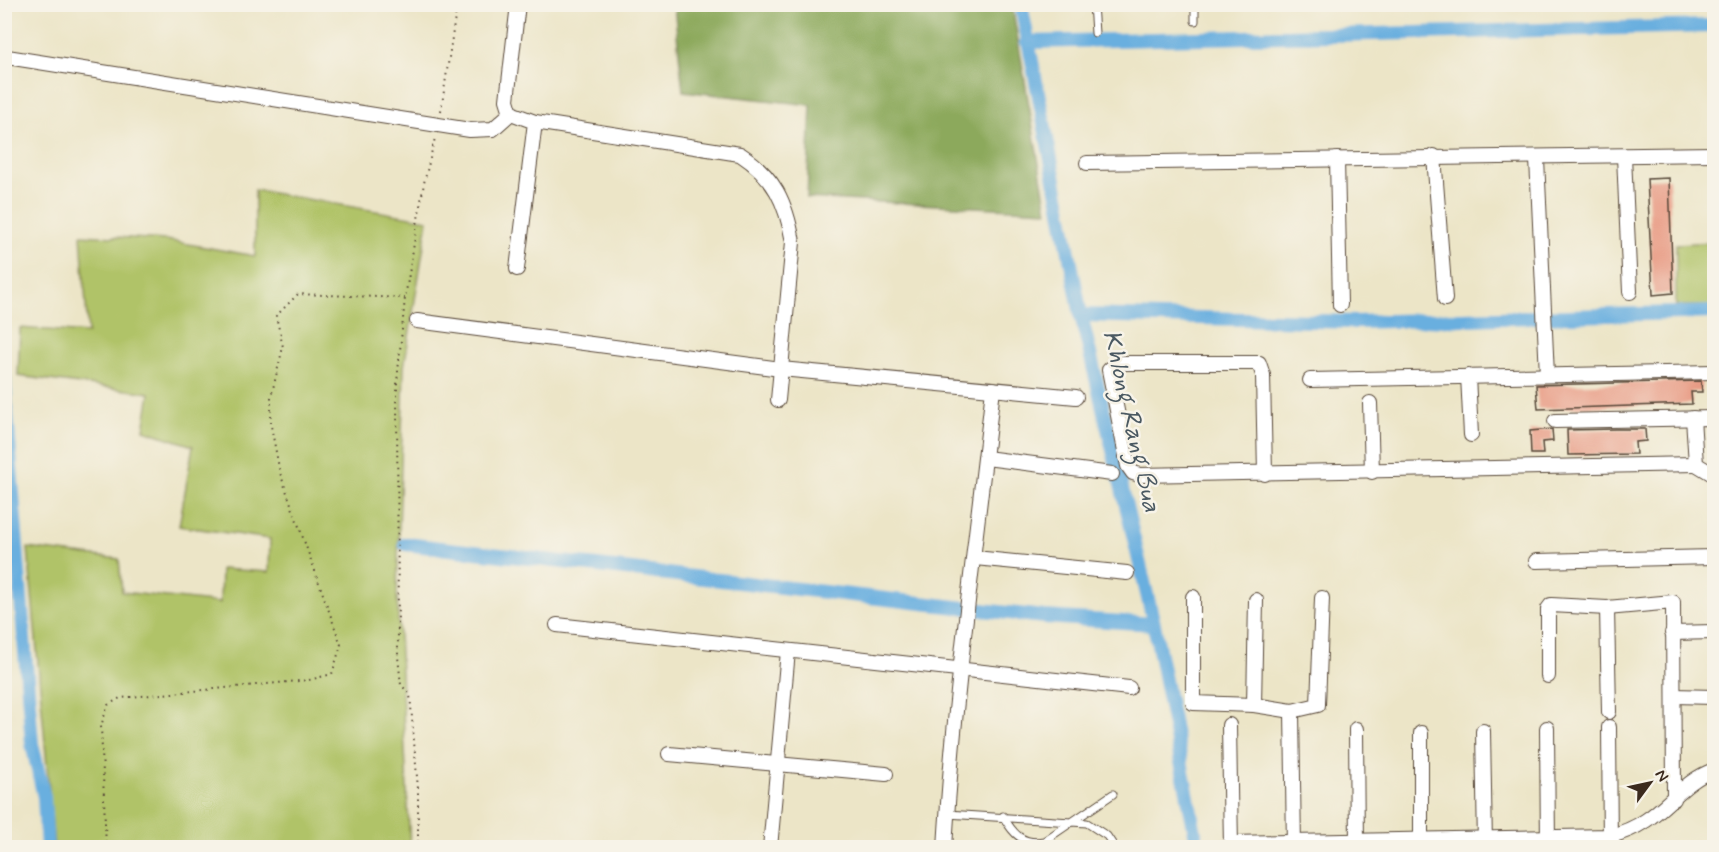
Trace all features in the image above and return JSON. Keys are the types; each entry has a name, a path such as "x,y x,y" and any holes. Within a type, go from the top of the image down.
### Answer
{"street":[{"path":"511,113 507,100 518,4"},
{"path":"7,57 470,130 493,129 511,113"},
{"path":"511,113 535,122 740,154 761,168 789,217 793,242 778,400"},
{"path":"518,269 535,122"},
{"path":"1087,163 1434,156 1537,159 1714,154"},
{"path":"1434,156 1445,299"},
{"path":"1624,156 1629,292"},
{"path":"1337,159 1340,305"},
{"path":"1537,159 1547,375"},
{"path":"417,321 781,369 1076,397"},
{"path":"1265,474 1263,375 1259,363 1117,363 1109,370 1128,466 1132,473 1140,475 1265,474 1372,472 1696,464 1714,475"},
{"path":"1310,380 1714,372"},
{"path":"1468,376 1471,435"},
{"path":"945,848 951,750 962,672 993,389"},
{"path":"1370,403 1372,472"},
{"path":"1693,418 1696,464"},
{"path":"1555,421 1714,418"},
{"path":"986,458 1112,474"},
{"path":"1536,561 1714,557"},
{"path":"975,558 1127,573"},
{"path":"1193,597 1193,703 1254,705 1292,711 1318,705 1322,598"},
{"path":"1254,705 1256,600"},
{"path":"1548,676 1549,607 1553,604 1607,608 1672,601 1674,799"},
{"path":"1607,608 1609,712"},
{"path":"557,625 962,672 1129,688"},
{"path":"1672,633 1714,632"},
{"path":"770,848 788,651"},
{"path":"1674,696 1714,697"},
{"path":"1292,711 1294,845"},
{"path":"1228,725 1231,845 1610,842 1640,826 1696,780 1714,770"},
{"path":"1609,727 1610,842"},
{"path":"1547,728 1548,842"},
{"path":"1356,729 1357,844"},
{"path":"1484,732 1484,843"},
{"path":"1421,733 1421,844"},
{"path":"669,754 886,774"}],"lane":[{"path":"1093,4 1095,33"},
{"path":"1195,4 1195,21"},
{"path":"1003,816 1011,831 1031,844 1044,841 1113,794"},
{"path":"947,814 1087,823 1112,846"}],"path":[{"path":"418,848 418,789 410,694 401,685 398,657 397,382 405,298 424,183 438,125 457,4"},
{"path":"106,848 101,726 108,705 120,698 309,680 332,674 341,645 280,473 271,426 271,397 283,347 276,316 298,294 405,298"}],"green space":[{"path":"674,5 1012,5 1047,211 807,198 811,105 683,91"},
{"path":"255,190 428,220 404,367 397,595 410,847 54,847 28,548 119,559 122,592 220,603 221,569 269,572 270,539 179,526 193,446 144,430 150,393 18,376 20,328 88,333 81,235 166,240 255,256"},
{"path":"1714,242 1714,306 1676,306 1676,244"}],"building":[{"path":"1669,178 1673,293 1653,295 1647,179"},
{"path":"1701,381 1702,392 1691,392 1692,404 1538,409 1536,385"},
{"path":"1552,429 1553,441 1542,442 1543,454 1531,454 1530,431"},
{"path":"1645,429 1646,441 1635,442 1636,454 1568,455 1567,430"}],"waterway":[{"name":"Khlong Rang Bua","path":"1021,4 1081,315 1154,624 1198,848"},
{"path":"1027,42 1714,26"},
{"path":"1081,315 1356,322 1714,312"},
{"path":"4,375 32,744 44,797 47,848"},
{"path":"405,544 1044,617 1154,624"}]}
